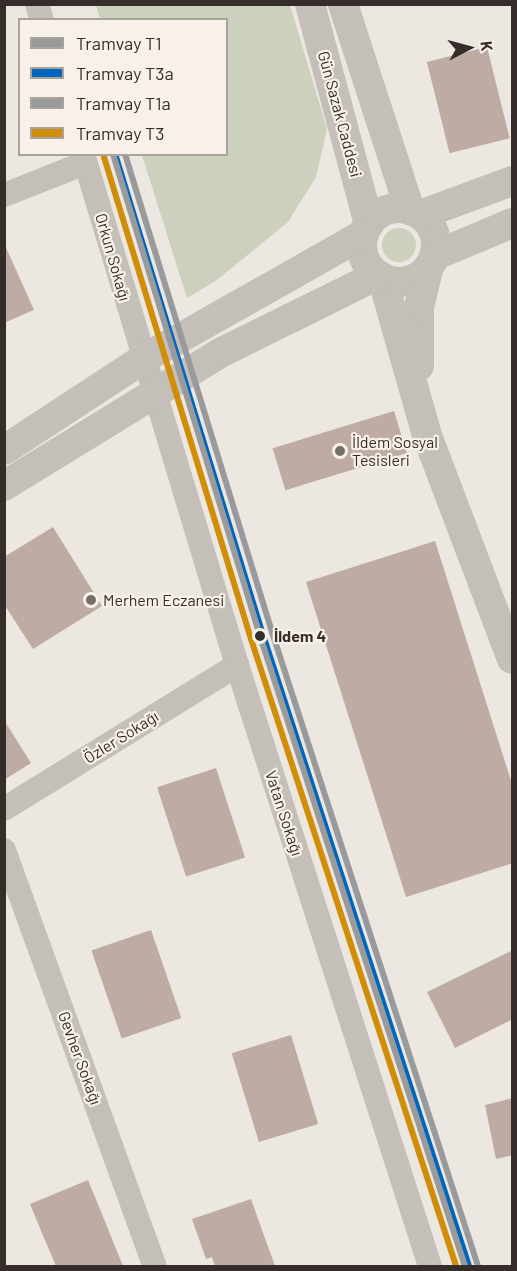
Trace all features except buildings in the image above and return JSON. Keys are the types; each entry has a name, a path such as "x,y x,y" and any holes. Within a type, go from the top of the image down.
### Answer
{"street":[{"name":"Gün Sazak Caddesi","path":"310,4 367,229"},
{"name":"Gün Sazak Caddesi","path":"343,4 415,212"},
{"path":"4,195 84,159"},
{"name":"Orkun Sokağı","path":"84,159 143,359"},
{"path":"4,450 143,359 367,229 387,210 415,212 513,181"},
{"path":"415,212 434,233 432,261 419,307 416,346 428,438"},
{"path":"4,486 222,352 380,276 411,280 432,261 513,223"},
{"path":"367,229 364,257 380,276 428,438 513,659"},
{"name":"Vatan Sokağı","path":"143,359 237,666 430,1266"},
{"name":"Özler Sokağı","path":"4,809 237,666"},
{"name":"Gevher Sokağı","path":"4,850 155,1266"}],"green space":[{"path":"96,5 290,5 327,129 316,177 288,222 217,280 187,298 142,156 228,156 228,18 100,18"},
{"path":"399,228 411,233 416,245 411,257 399,262 387,257 382,245 387,233"}],"tram line":[{"name":"T1a","path":"114,156 260,636 465,1266"},
{"name":"T1","path":"126,156 272,632 478,1266"},
{"name":"T3","path":"104,157 251,639 456,1266"},
{"name":"T3a","path":"116,157 263,635 469,1266"}],"place":[{"name":"İldem Sosyal Tesisleri","path":"340,451"},
{"name":"Merhem Eczanesi","path":"91,600"},
{"name":"İldem 4","path":"260,636"}]}
